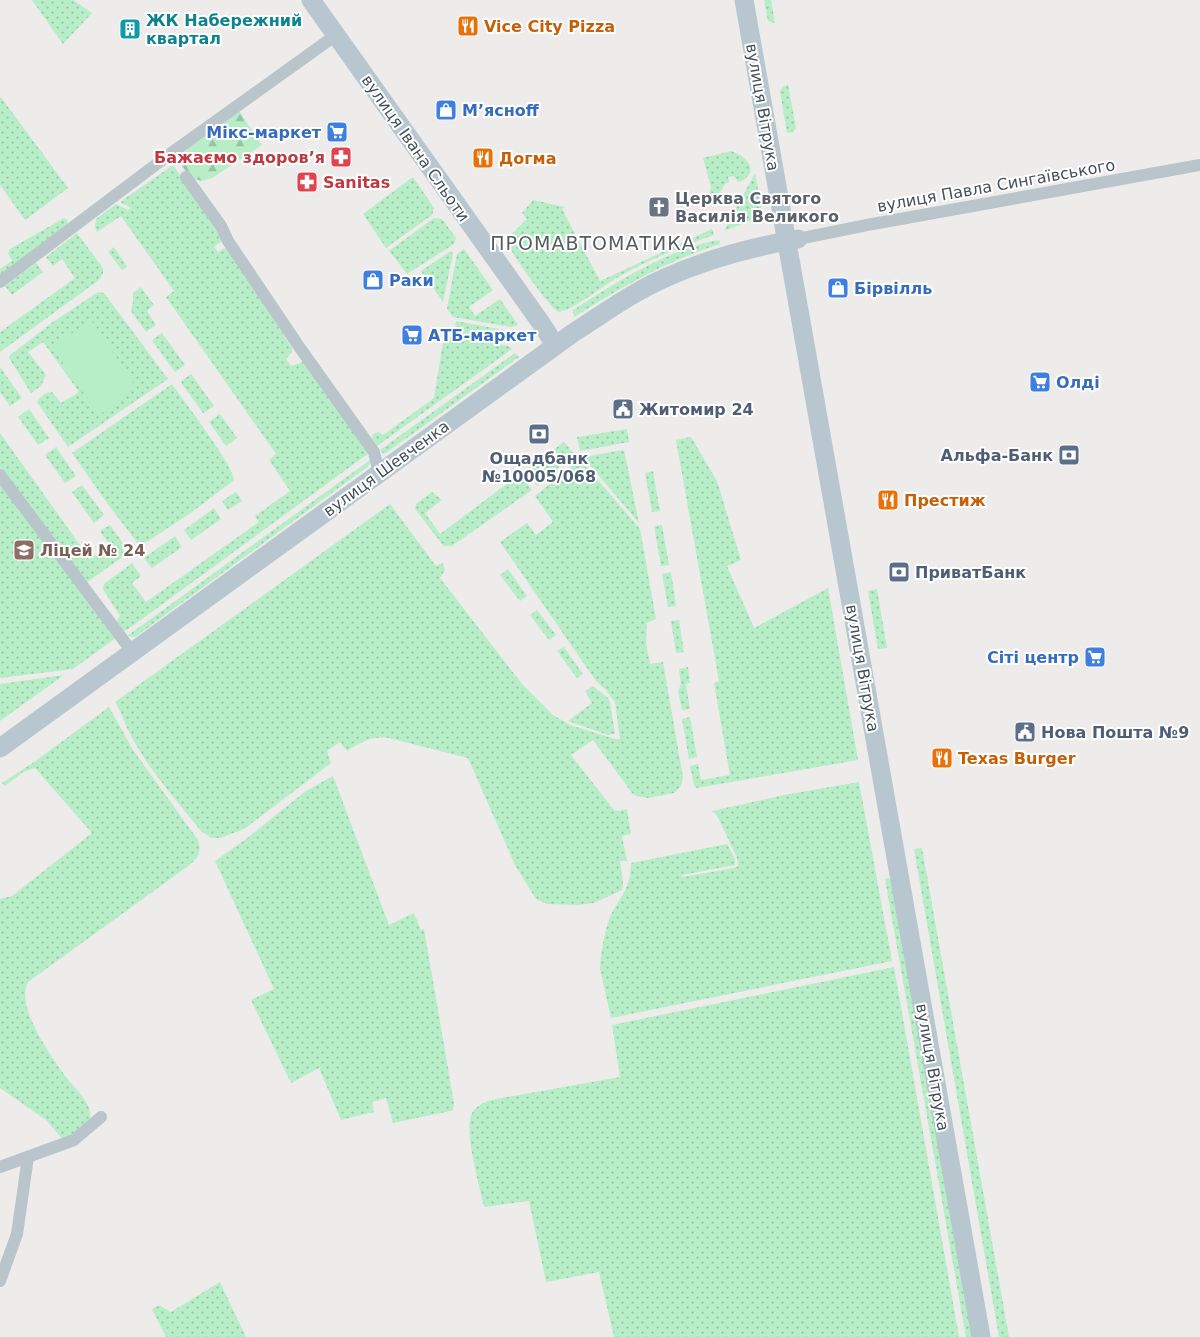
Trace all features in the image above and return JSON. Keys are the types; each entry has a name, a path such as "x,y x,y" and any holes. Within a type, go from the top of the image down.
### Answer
{"main road":[{"name":"вулиця Івана Сльоти","path":"311,0 555,345"},
{"name":"вулиця Вітрука","path":"744,0 793,240 989,1337"},
{"name":"вулиця Вітрука","path":"753,0 981,1337"},
{"name":"вулиця Шевченка","path":"0,748 555,345 608,310 664,278 748,249 793,240"}],"street":[{"path":"0,282 170,154 336,35"},
{"name":"вулиця Павла Сингаївського","path":"793,240 1200,165"},
{"path":"186,177 221,226 228,241 300,348 374,452 379,473"},
{"path":"0,475 133,653"},
{"path":"0,1167 74,1140 101,1117"},
{"path":"0,1281 17,1234 28,1158"}],"green space":[{"path":"32,0 73,0 92,13 63,44"},
{"path":"764,0 771,0 775,23 768,21"},
{"path":"788,84 796,128 793,132 787,133 780,91"},
{"path":"0,96 68,188 25,220 0,185"},
{"path":"239,111 262,145 212,178 201,181 197,180 185,170 178,159 180,155"},
{"path":"731,151 739,154 746,160 750,167 750,172 746,178 738,182 734,176 728,177 729,182 724,185 717,198 709,204 708,199 711,187 703,158"},
{"path":"173,165 217,228 223,240 214,247 218,252 227,247 292,348 292,352 286,359 291,366 303,362 369,453 127,630 123,631 116,622 120,616 104,591 104,584 132,563 141,576 132,583 146,602 259,522 255,516 290,491 269,460 276,454 166,297 174,291 121,216 97,232 95,227 96,219 116,204 128,210 131,208 120,202"},
{"path":"755,173 763,216 724,231"},
{"path":"413,177 434,208 432,215 386,248 363,214"},
{"path":"533,200 565,207 562,209 600,281 712,229 714,235 678,248 644,264 615,279 575,306 559,312 540,292 507,243 508,238 527,219 522,213"},
{"path":"64,218 67,220 68,225 0,277 0,269 12,261 8,253 10,249"},
{"path":"434,218 442,219 456,238 454,244 407,274 389,251"},
{"path":"77,233 103,268 103,274 99,280 0,352 0,332 75,278 62,259 53,266 46,257"},
{"path":"719,240 720,244 681,258 645,276 609,295 574,317 573,310 643,268 700,244"},
{"path":"114,247 127,267 122,270 108,252"},
{"path":"464,249 493,290 469,307 475,316 500,299 518,325 511,327 453,317 447,309 457,254"},
{"path":"451,251 453,254 443,302 421,271"},
{"path":"36,263 43,272 12,295 5,286"},
{"path":"141,287 154,305 147,311 156,325 146,332 131,311 133,293"},
{"path":"98,292 104,293 168,379 68,447 37,402 43,395 49,392 52,392 61,403 79,392 43,342 28,352 46,375 41,386 31,393 9,356 53,322"},
{"path":"91,320 137,388 99,415 52,347"},
{"path":"456,321 524,334 519,343 454,333"},
{"path":"162,333 185,365 175,372 153,342 153,339"},
{"path":"444,336 509,346 512,349 377,446 372,438 373,434 379,432 383,435 434,398"},
{"path":"515,353 519,357 386,453 384,454 380,450"},
{"path":"0,367 22,398 10,406 0,392"},
{"path":"191,374 214,406 204,413 181,381"},
{"path":"172,384 217,448 232,473 234,480 192,512 142,545 139,545 72,453"},
{"path":"29,409 49,438 38,445 18,417"},
{"path":"220,414 237,438 226,446 209,422"},
{"path":"627,429 629,442 580,451 577,437"},
{"path":"0,433 90,559 110,546 100,531 110,525 123,545 124,549 121,558 86,583 0,467"},
{"path":"691,437 717,481 741,560 727,566 754,628 828,588 858,760 703,787 696,788 694,785 690,766 698,764 701,780 730,775 714,683 719,681 676,440"},
{"path":"564,442 574,454 537,486 526,470"},
{"path":"56,447 76,476 65,483 45,455"},
{"path":"624,450 639,523 583,457"},
{"path":"580,459 640,529 656,619 647,623 646,643 650,664 663,662 683,777 681,786 674,793 648,798 636,796 593,740 571,755 614,810 627,809 631,834 622,836 627,861 620,861 623,882 622,890 594,903 578,905 547,904 536,899 515,865 468,758 389,738 371,739 347,751 340,742 327,751 331,763 244,829 220,838 211,838 200,830 145,759 130,734 115,702 390,504 436,566 443,563 445,570 440,578 522,684 553,715 570,725 620,739 615,702 596,681 500,542 527,523 536,535 553,522 535,496"},
{"path":"370,460 371,463 366,468 135,637 127,636"},
{"path":"653,471 660,511 652,512 645,473"},
{"path":"520,474 532,490 452,546 444,546 415,509 416,504 432,492 442,500 425,513 440,534"},
{"name":"Ліцей № 24","path":"0,481 116,638 73,669 0,678"},
{"path":"82,485 104,515 94,523 72,492"},
{"path":"236,492 242,501 228,510 222,501"},
{"path":"214,508 221,519 191,540 184,530"},
{"path":"662,525 669,565 661,566 654,526"},
{"path":"175,536 182,547 152,568 144,558"},
{"path":"508,569 527,596 520,601 500,575"},
{"path":"671,572 676,606 668,607 662,574"},
{"path":"877,589 887,648 878,649 868,591"},
{"path":"537,610 556,635 549,640 530,615"},
{"path":"679,620 684,652 676,653 671,621"},
{"path":"564,647 583,674 577,678 557,651"},
{"path":"688,667 690,683 686,684 690,709 682,710 678,691 681,684 679,669"},
{"path":"64,675 0,721 0,684"},
{"path":"593,686 608,698 610,702 615,734 608,735 568,721 592,703 585,691"},
{"path":"109,707 133,750 198,840 199,851 196,859 189,866 28,982 25,992 26,1003 35,1029 66,1078 81,1094 90,1112 90,1118 86,1125 65,1142 46,1120 0,1088 0,899 12,896 92,833 35,768 23,772 5,786 2,783"},
{"path":"690,717 697,757 689,759 682,719"},
{"path":"333,776 389,925 414,913 421,930 424,929 454,1103 453,1110 393,1123 386,1098 372,1102 374,1112 341,1120 319,1068 291,1083 251,1000 274,989 215,861 306,791"},
{"path":"859,782 892,961 611,1018 600,968 601,956 608,923 627,886 631,872 631,863 727,844 735,859 735,865 682,875 682,877 734,868 738,866 737,858 717,815 712,811 784,795"},
{"path":"922,848 1009,1337 999,1337 914,849"},
{"path":"891,878 972,1337 966,1337 885,879"},
{"path":"894,967 959,1337 614,1337 599,1272 546,1282 529,1201 484,1207 471,1145 470,1121 474,1110 491,1100 620,1077 612,1025"},
{"path":"220,1282 246,1337 166,1337 152,1309 159,1305 171,1312"}],"place":[{"name":"Vice City Pizza","path":"468,26"},
{"name":"ЖК Набережний квартал","path":"130,29"},
{"name":"М’ясноff","path":"446,110"},
{"name":"Мікс-маркет","path":"337,132"},
{"name":"Бажаємо здоров’я","path":"341,157"},
{"name":"Догма","path":"483,158"},
{"name":"Sanitas","path":"307,182"},
{"name":"Церква Святого Василія Великого","path":"659,207"},
{"name":"Раки","path":"373,280"},
{"name":"Бірвілль","path":"838,288"},
{"name":"АТБ-маркет","path":"412,335"},
{"name":"Олді","path":"1040,382"},
{"name":"Житомир 24","path":"623,409"},
{"name":"Ощадбанк №10005/068","path":"539,434"},
{"name":"Альфа-Банк","path":"1069,455"},
{"name":"Престиж","path":"888,500"},
{"name":"Ліцей № 24","path":"24,550"},
{"name":"ПриватБанк","path":"899,572"},
{"name":"Сіті центр","path":"1095,657"},
{"name":"Нова Пошта №9","path":"1025,732"},
{"name":"Texas Burger","path":"942,758"}],"district":[{"name":"ПРОМАВТОМАТИКА","path":"593,243"}]}
